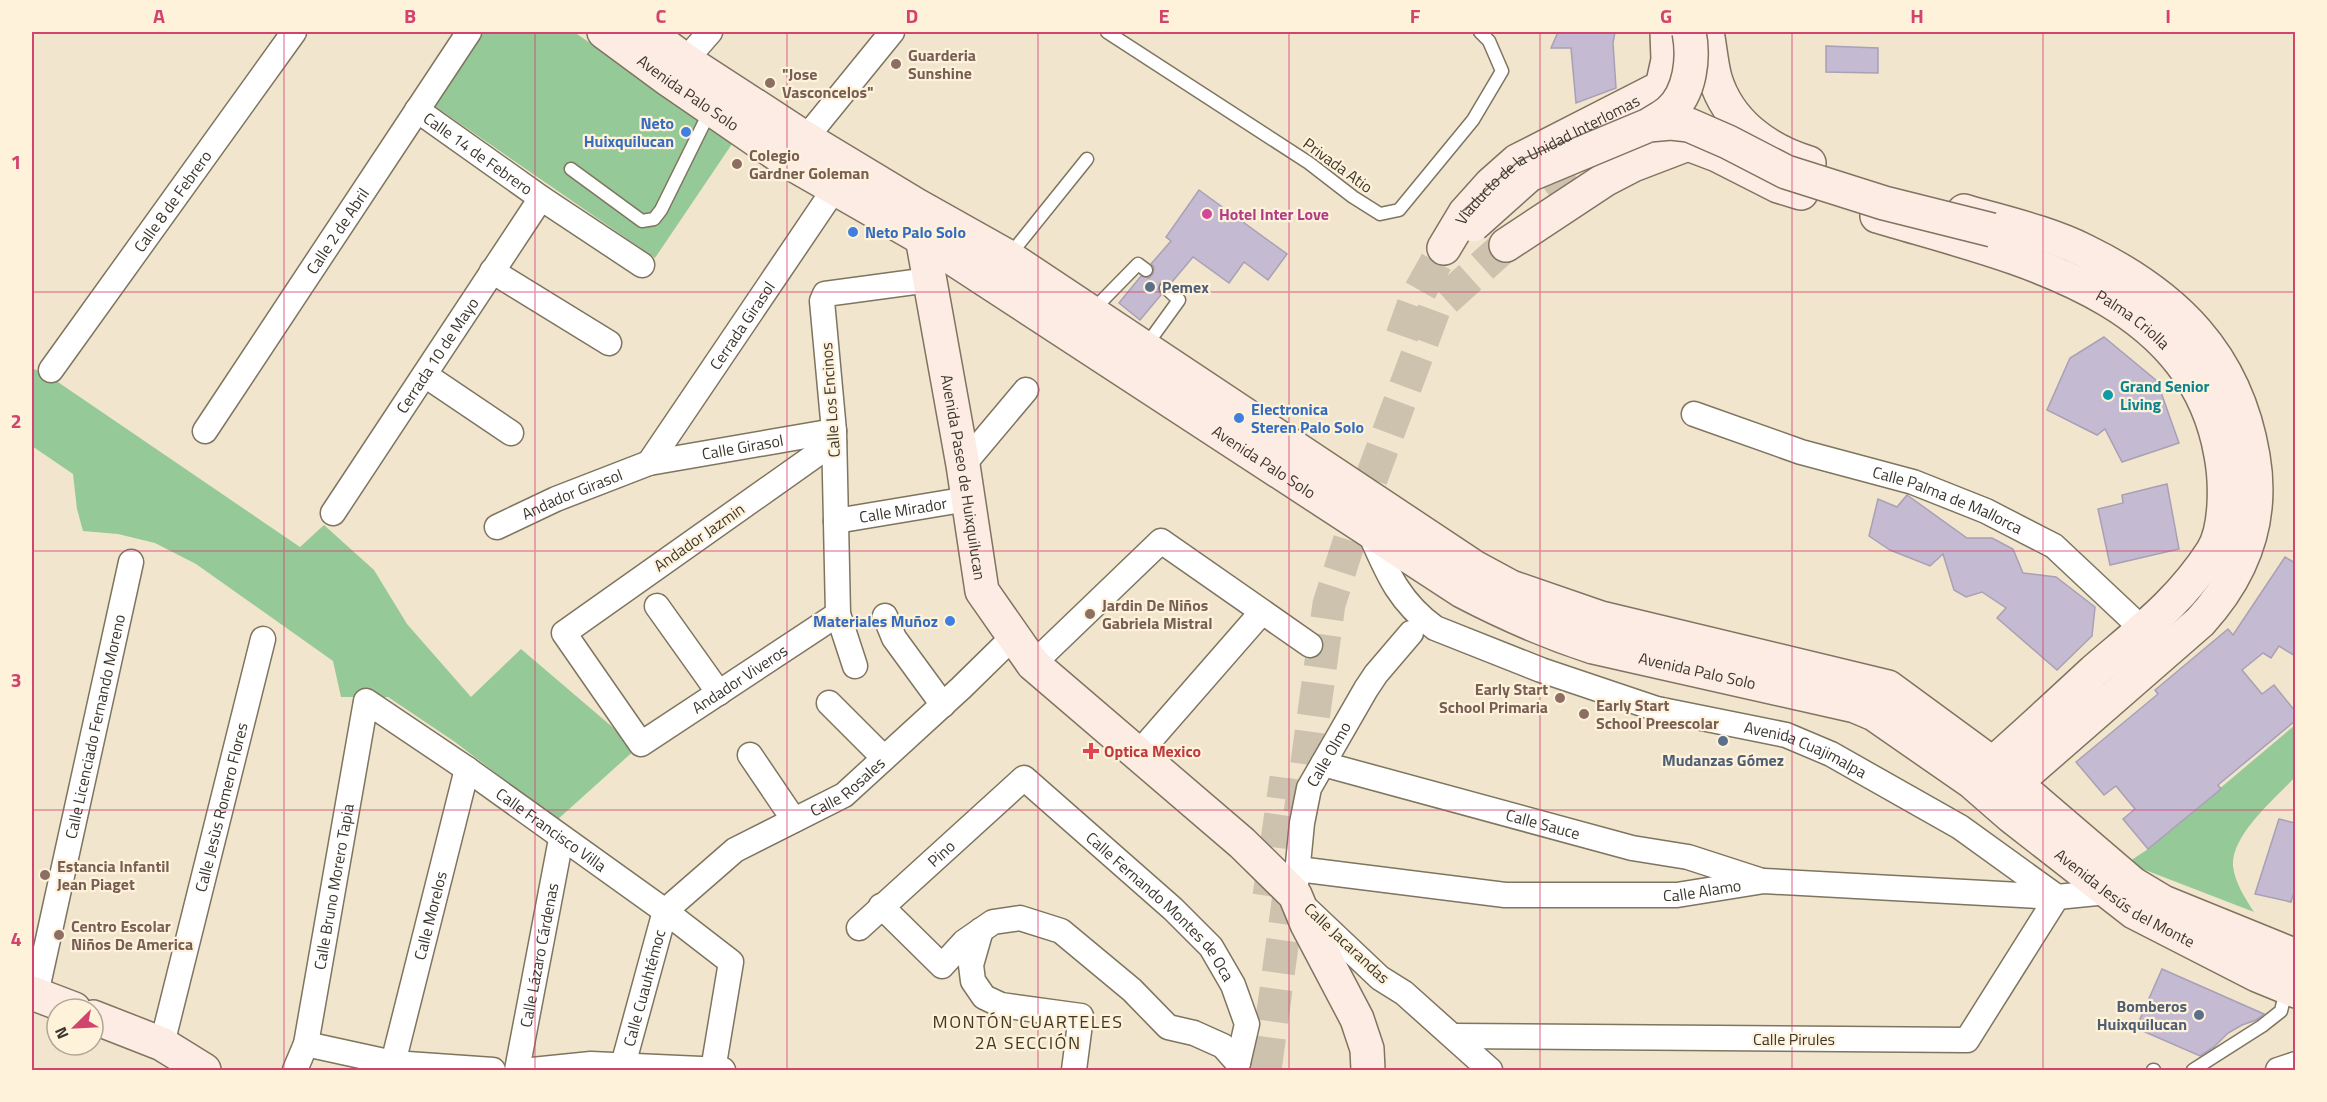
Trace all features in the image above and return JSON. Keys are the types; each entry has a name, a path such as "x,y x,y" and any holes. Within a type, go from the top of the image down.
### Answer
{"main road":[{"name":"Avenida Palo Solo","path":"604,32 677,70 796,150 835,188 1492,577 1511,587 1601,618 1679,652"},
{"name":"Avenida Palo Solo","path":"647,32 677,70 712,108 796,150 916,205 1008,257 1144,348 1198,401 1369,531 1462,591 1496,609 1556,635 1593,647 1679,652 1888,687 1993,783"},
{"path":"1490,236 1633,165 1688,144 1669,118 1662,87 1668,60 1667,32"},
{"path":"1490,236 1529,175 1649,125 1670,111 1678,101 1689,77 1692,50 1689,32"},
{"name":"Palma Criolla","path":"1707,32 1715,78 1725,102 1743,127 1791,157 1811,180 2069,278 2130,315 2179,358 2202,396 2215,428 2224,471 2225,494 2214,550 2176,600 2155,641"},
{"name":"Viaducto de la Unidad Interlomas","path":"1490,236 1444,248 1465,213 1491,184 1517,161 1662,87"},
{"path":"1649,125 1671,123 1689,125 1786,172 1884,203 1992,230 2037,233"},
{"name":"Palma Criolla","path":"1688,144 1717,155 1778,186 1811,180 2037,233 2083,250 2115,267 2174,310 2204,337 2231,382 2242,409 2255,466 2257,494 2253,526 2243,561 2214,607 2155,641 1993,783"},
{"path":"1490,236 1548,194"},
{"name":"Avenida Paseo de Huixquilucan","path":"916,205 963,465 982,591 1034,664 1242,843 1297,882 1306,924 1357,1019 1366,1049 1368,1071"},
{"name":"Avenida Jesús del Monte","path":"1993,783 2107,892 2134,912 2172,933 2293,973"},
{"name":"Avenida Jesús del Monte","path":"1993,783 2133,884 2293,973"},
{"path":"105,1022 162,1044 204,1071"}],"street":[{"name":"Calle 8 de Febrero","path":"51,370 294,32"},
{"name":"Calle 2 de Abril","path":"205,431 470,32"},
{"path":"677,70 710,32"},
{"path":"796,150 892,32"},
{"name":"Calle 14 de Febrero","path":"417,110 541,198 642,265"},
{"name":"Cerrada Girasol","path":"649,463 835,188"},
{"name":"Cerrada 10 de Mayo","path":"333,513 541,198"},
{"path":"492,271 609,343"},
{"name":"Calle Los Encinos","path":"855,666 838,614 834,437 823,296 930,280"},
{"path":"425,375 511,433"},
{"path":"963,465 1026,390"},
{"name":"Calle Palma de Mallorca","path":"1694,414 1801,452 1912,482 1986,511 2054,546 2155,641"},
{"name":"Calle Girasol","path":"649,463 834,437"},
{"name":"Andador Jazmin","path":"641,744 564,633 834,437"},
{"name":"Andador Girasol","path":"497,527 556,499 649,463"},
{"name":"Calle Mirador","path":"836,521 968,499"},
{"name":"Avenida Cuajimalpa","path":"1369,531 1388,576 1401,596 1435,628 1541,670 1657,710 1786,735 1831,754 1960,827 2057,897"},
{"path":"1034,664 1161,541 1310,645"},
{"name":"Calle Licenciado Fernando Moreno","path":"34,994 131,562"},
{"path":"657,606 718,693"},
{"path":"1138,754 1262,612"},
{"name":"Andador Viveros","path":"641,744 838,614"},
{"path":"885,616 894,638 943,705"},
{"name":"Calle Olmo","path":"1297,882 1302,823 1309,788 1376,674 1411,633"},
{"name":"Calle Rosales","path":"665,911 735,850 844,795 943,705 1013,637"},
{"name":"Calle Jesùs Romero Flores","path":"162,1044 263,639"},
{"name":"Calle Francisco Villa","path":"366,701 467,769 561,839 665,911 731,962 713,1070"},
{"name":"Calle Bruno Morero Tapia","path":"295,1071 306,1044 366,701"},
{"path":"829,703 884,759"},
{"path":"750,755 794,820"},
{"name":"Calle Sauce","path":"1323,764 1632,848 1688,857 1764,881"},
{"name":"Calle Morelos","path":"393,1063 467,769"},
{"name":"Pino","path":"859,928 1024,778"},
{"name":"Calle Fernando Montes de Oca","path":"1024,778 1173,909 1211,947 1233,985 1247,1024 1232,1067"},
{"name":"Calle Lázaro Cárdenas","path":"517,1071 561,839"},
{"name":"Calle Alamo","path":"1297,882 1505,895 1677,895 1764,881 2057,897 2107,892"},
{"name":"Calle Jacarandas","path":"1297,882 1316,919 1380,978 1404,993 1490,1071"},
{"name":"Calle Pirules","path":"1453,1036 1967,1040 2057,897"},
{"path":"881,906 942,966 964,942 993,922 1020,918 1061,931 1132,990 1168,1027 1194,1033 1223,1046 1232,1067"},
{"name":"Calle Cuauhtémoc","path":"623,1065 665,911"},
{"path":"981,930 971,965 973,981 984,997 1001,1005 1081,1016 1074,1071"},
{"path":"306,1044 393,1063 493,1071"},
{"path":"2278,1071 2295,1064"},
{"path":"532,1071 623,1065 723,1071"}],"lane":[{"name":"Privada Atio","path":"1107,32 1309,163 1353,197 1380,214 1399,210 1473,120 1502,71 1489,41 1480,32"},
{"path":"571,169 642,221 654,219 661,210 712,108"},
{"path":"1008,257 1087,159"},
{"path":"1091,312 1138,264 1146,270"},
{"path":"1144,348 1179,300 1166,288"},
{"path":"2193,1071 2281,1011 2293,973"}],"green space":[{"path":"483,32 574,32 734,141 655,258 433,105"},
{"path":"32,368 49,376 300,547 324,525 374,570 407,624 471,697 521,649 637,748 557,820 455,742 388,697 341,697 333,661 196,564 155,543 118,534 83,531 77,509 73,474 32,446"},
{"path":"2295,725 2295,777 2246,830 2234,854 2233,866 2236,878 2254,912 2127,863 2148,849"}],"building":[{"path":"1558,32 1615,32 1613,43 1616,88 1576,103 1571,48 1551,48"},
{"path":"1826,46 1878,48 1878,73 1826,72"},
{"name":"Hotel Inter Love","path":"1199,190 1287,254 1268,280 1244,262 1229,283 1193,257 1172,282 1164,280 1160,283 1158,290 1161,295 1140,320 1119,303 1141,276 1149,278 1153,274 1154,267 1151,264 1171,241 1166,237"},
{"name":"Grand Senior Living","path":"2104,337 2157,381 2179,443 2122,462 2105,429 2097,435 2047,410 2070,358"},
{"path":"2167,484 2179,549 2110,565 2098,509 2123,503 2122,495"},
{"path":"1907,495 1967,538 1992,538 2013,549 2023,573 2056,577 2095,607 2092,636 2057,670 1997,618 2006,608 1982,592 1966,597 1954,590 1943,554 1930,566 1890,550 1869,536 1878,499 1897,507"},
{"path":"2285,557 2295,563 2295,656 2279,646 2271,658 2263,653 2242,670 2262,694 2274,685 2295,711 2295,721 2218,785 2221,789 2148,849 2123,819 2135,809 2116,786 2104,795 2076,762 2158,694 2155,690 2228,629 2233,635"},
{"path":"2279,819 2295,823 2295,889 2291,902 2255,894"},
{"name":"Bomberos Huixquilucan","path":"2162,969 2264,1014 2228,1033 2214,1047 2200,1056 2136,1028"}],"tunnel":[{"path":"1548,194 1615,146"},
{"path":"1300,813 1329,604 1359,511 1434,310 1506,245"},
{"path":"1402,336 1415,300 1444,248"},
{"path":"1269,896 1286,778"},
{"path":"1265,1070 1292,873"}],"place":[{"name":"Guarderia Sunshine","path":"896,64"},
{"name":"\"Jose Vasconcelos\"","path":"770,83"},
{"name":"Neto Huixquilucan","path":"686,132"},
{"name":"Colegio Gardner Goleman","path":"737,164"},
{"name":"Hotel Inter Love","path":"1207,214"},
{"name":"Neto Palo Solo","path":"853,232"},
{"name":"Pemex","path":"1150,287"},
{"name":"Grand Senior Living","path":"2108,395"},
{"name":"Electronica Steren Palo Solo","path":"1239,418"},
{"name":"Jardin De Niños Gabriela Mistral","path":"1090,614"},
{"name":"Materiales Muñoz","path":"950,621"},
{"name":"Early Start School Primaria","path":"1560,698"},
{"name":"Early Start School Preescolar","path":"1584,714"},
{"name":"Mudanzas Gómez","path":"1723,741"},
{"name":"Optica Mexico","path":"1091,751"},
{"name":"Estancia Infantil Jean Piaget","path":"45,875"},
{"name":"Centro Escolar Niños De America","path":"59,935"},
{"name":"Bomberos Huixquilucan","path":"2199,1015"}],"district":[{"name":"MONTÓN CUARTELES 2A SECCIÓN","path":"1028,1031"}]}
